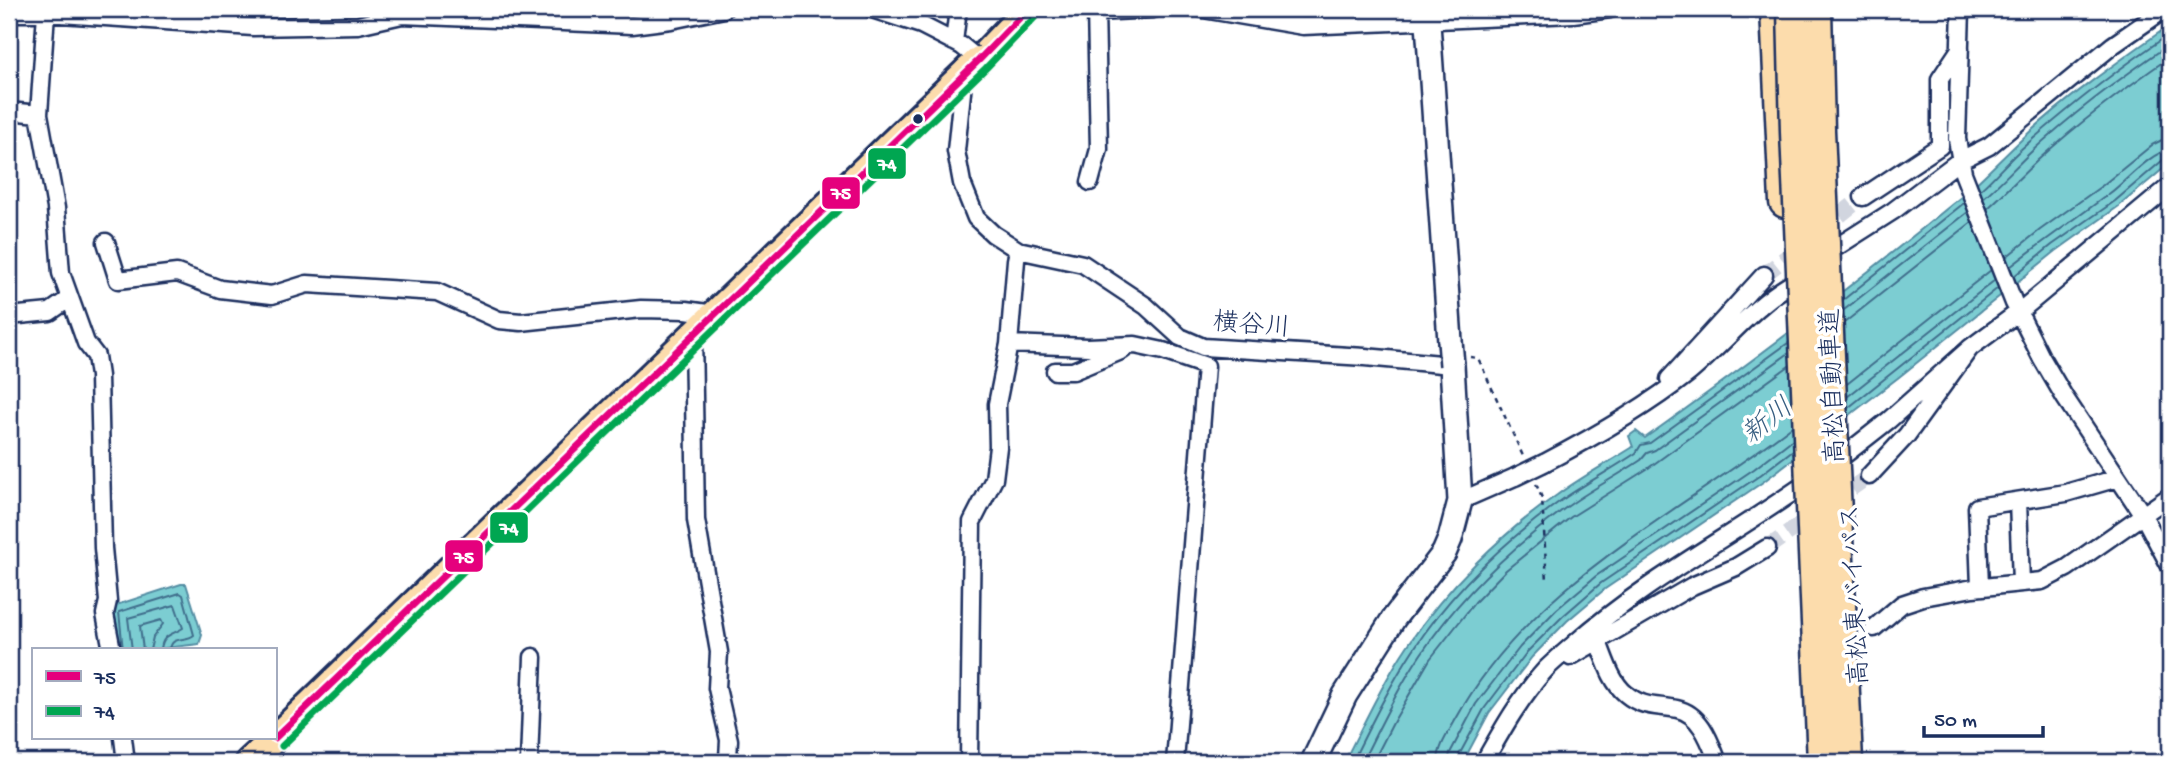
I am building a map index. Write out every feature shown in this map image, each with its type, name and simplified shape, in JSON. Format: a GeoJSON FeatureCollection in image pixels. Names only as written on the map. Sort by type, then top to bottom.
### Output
{"type":"FeatureCollection","features":[{"type":"Feature","properties":{"kind":"highway","name":"高松東バイパス"},"geometry":{"type":"LineString","coordinates":[[1776,9],[1781,285],[1798,477],[1810,762]]}},
{"type":"Feature","properties":{"kind":"highway","name":"高松自動車道"},"geometry":{"type":"LineString","coordinates":[[1793,9],[1823,762]]}},
{"type":"Feature","properties":{"kind":"highway","name":"高松自動車道"},"geometry":{"type":"LineString","coordinates":[[1816,9],[1847,762]]}},
{"type":"Feature","properties":{"kind":"highway","name":"高松東バイパス"},"geometry":{"type":"LineString","coordinates":[[1826,9],[1828,131],[1861,762]]}},
{"type":"Feature","properties":{"kind":"main road"},"geometry":{"type":"LineString","coordinates":[[276,737],[714,314],[965,58],[1028,9]]}},
{"type":"Feature","properties":{"kind":"main road"},"geometry":{"type":"LineString","coordinates":[[249,762],[273,740]]}},
{"type":"Feature","properties":{"kind":"street"},"geometry":{"type":"LineString","coordinates":[[17,12],[253,27],[358,24],[402,15],[632,25],[724,9]]}},
{"type":"Feature","properties":{"kind":"street"},"geometry":{"type":"LineString","coordinates":[[872,9],[921,25],[965,58]]}},
{"type":"Feature","properties":{"kind":"street"},"geometry":{"type":"LineString","coordinates":[[958,9],[965,58],[956,151],[962,183],[976,218],[993,234],[1018,250],[1083,264],[1146,306],[1180,337],[1203,347]]}},
{"type":"Feature","properties":{"kind":"street"},"geometry":{"type":"LineString","coordinates":[[1090,182],[1099,149],[1097,10],[1154,9]]}},
{"type":"Feature","properties":{"kind":"street"},"geometry":{"type":"LineString","coordinates":[[1203,9],[1303,26],[1427,14],[1573,15],[1610,9]]}},
{"type":"Feature","properties":{"kind":"street"},"geometry":{"type":"LineString","coordinates":[[1961,9],[1957,139],[1961,167],[2035,345],[2065,398],[2143,515],[2170,566]]}},
{"type":"Feature","properties":{"kind":"street"},"geometry":{"type":"LineString","coordinates":[[1836,257],[1893,211],[1989,146],[2113,44],[2165,9]]}},
{"type":"Feature","properties":{"kind":"street"},"geometry":{"type":"LineString","coordinates":[[47,13],[39,114],[56,208],[61,273],[86,343],[96,356],[99,376],[103,548],[108,601],[105,614],[112,648]]}},
{"type":"Feature","properties":{"kind":"street"},"geometry":{"type":"LineString","coordinates":[[1313,762],[1345,695],[1394,618],[1444,553],[1453,531],[1460,501],[1456,354],[1427,14]]}},
{"type":"Feature","properties":{"kind":"street"},"geometry":{"type":"LineString","coordinates":[[1863,197],[1940,146],[1940,79],[1960,48]]}},
{"type":"Feature","properties":{"kind":"street"},"geometry":{"type":"LineString","coordinates":[[9,111],[39,114]]}},
{"type":"Feature","properties":{"kind":"street"},"geometry":{"type":"LineString","coordinates":[[1484,762],[1506,723],[1546,669],[1592,628],[1651,584],[1749,523],[1798,477],[1889,420],[2017,307],[2162,199],[2170,186]]}},
{"type":"Feature","properties":{"kind":"street"},"geometry":{"type":"LineString","coordinates":[[106,242],[118,280],[177,273],[220,289],[272,295],[307,284],[437,292],[499,320],[521,322],[641,309],[714,314]]}},
{"type":"Feature","properties":{"kind":"street"},"geometry":{"type":"LineString","coordinates":[[977,762],[967,762],[972,522],[994,479],[998,447],[997,404],[1009,344],[1018,250]]}},
{"type":"Feature","properties":{"kind":"street"},"geometry":{"type":"LineString","coordinates":[[1460,501],[1544,463],[1649,401],[1690,372],[1781,285]]}},
{"type":"Feature","properties":{"kind":"street"},"geometry":{"type":"LineString","coordinates":[[1649,401],[1718,324],[1781,285]]}},
{"type":"Feature","properties":{"kind":"street"},"geometry":{"type":"LineString","coordinates":[[9,316],[50,312],[70,298]]}},
{"type":"Feature","properties":{"kind":"street"},"geometry":{"type":"LineString","coordinates":[[693,333],[696,520],[719,652],[717,688],[729,740],[726,762]]}},
{"type":"Feature","properties":{"kind":"street"},"geometry":{"type":"LineString","coordinates":[[1055,371],[1073,371],[1148,340],[1172,345],[1365,357],[1456,354]]}},
{"type":"Feature","properties":{"kind":"street"},"geometry":{"type":"LineString","coordinates":[[1009,344],[1088,347],[1135,345],[1163,351],[1206,366],[1175,762]]}},
{"type":"Feature","properties":{"kind":"street"},"geometry":{"type":"LineString","coordinates":[[1869,476],[1907,435],[1970,348]]}},
{"type":"Feature","properties":{"kind":"street"},"geometry":{"type":"LineString","coordinates":[[1980,587],[1977,508],[2066,494],[2118,478]]}},
{"type":"Feature","properties":{"kind":"street"},"geometry":{"type":"LineString","coordinates":[[1874,628],[1902,604],[1923,597],[1980,587],[2042,581],[2067,568],[2170,496]]}},
{"type":"Feature","properties":{"kind":"street"},"geometry":{"type":"LineString","coordinates":[[2018,501],[2021,583]]}},
{"type":"Feature","properties":{"kind":"street"},"geometry":{"type":"LineString","coordinates":[[1546,669],[1598,642],[1692,586],[1736,567],[1767,548]]}},
{"type":"Feature","properties":{"kind":"street"},"geometry":{"type":"LineString","coordinates":[[1598,642],[1611,674],[1624,693],[1644,705],[1680,709],[1697,720],[1708,737],[1718,762]]}},
{"type":"Feature","properties":{"kind":"street"},"geometry":{"type":"LineString","coordinates":[[529,762],[533,657]]}},
{"type":"Feature","properties":{"kind":"street"},"geometry":{"type":"LineString","coordinates":[[123,740],[126,762]]}},
{"type":"Feature","properties":{"kind":"path"},"geometry":{"type":"LineString","coordinates":[[1456,354],[1478,358],[1525,460]]}},
{"type":"Feature","properties":{"kind":"path"},"geometry":{"type":"LineString","coordinates":[[1536,485],[1542,498],[1547,581]]}},
{"type":"Feature","properties":{"kind":"water","name":"新川"},"geometry":{"type":"Polygon","coordinates":[[[2170,25],[2170,163],[2119,206],[2056,251],[1763,482],[1605,589],[1567,621],[1532,657],[1489,713],[1463,762],[1344,762],[1382,688],[1423,624],[1457,583],[1515,527],[1566,488],[1633,447],[1629,436],[1636,431],[1645,438],[1845,290],[1961,197],[2054,111],[2170,25]]]}},
{"type":"Feature","properties":{"kind":"water"},"geometry":{"type":"Polygon","coordinates":[[[186,584],[202,635],[199,644],[165,648],[117,648],[110,613],[113,606],[186,584]]]}},
{"type":"Feature","properties":{"kind":"tunnel"},"geometry":{"type":"LineString","coordinates":[[1821,230],[1863,197]]}},
{"type":"Feature","properties":{"kind":"tunnel"},"geometry":{"type":"LineString","coordinates":[[1764,275],[1803,244]]}},
{"type":"Feature","properties":{"kind":"tunnel"},"geometry":{"type":"LineString","coordinates":[[1832,502],[1869,476]]}},
{"type":"Feature","properties":{"kind":"tunnel"},"geometry":{"type":"LineString","coordinates":[[1767,548],[1814,515]]}},
{"type":"Feature","properties":{"kind":"transit line","name":"75"},"geometry":{"type":"LineString","coordinates":[[276,737],[979,60],[1028,9]]}},
{"type":"Feature","properties":{"kind":"transit line","name":"74"},"geometry":{"type":"LineString","coordinates":[[282,746],[986,68],[1036,16]]}}]}
